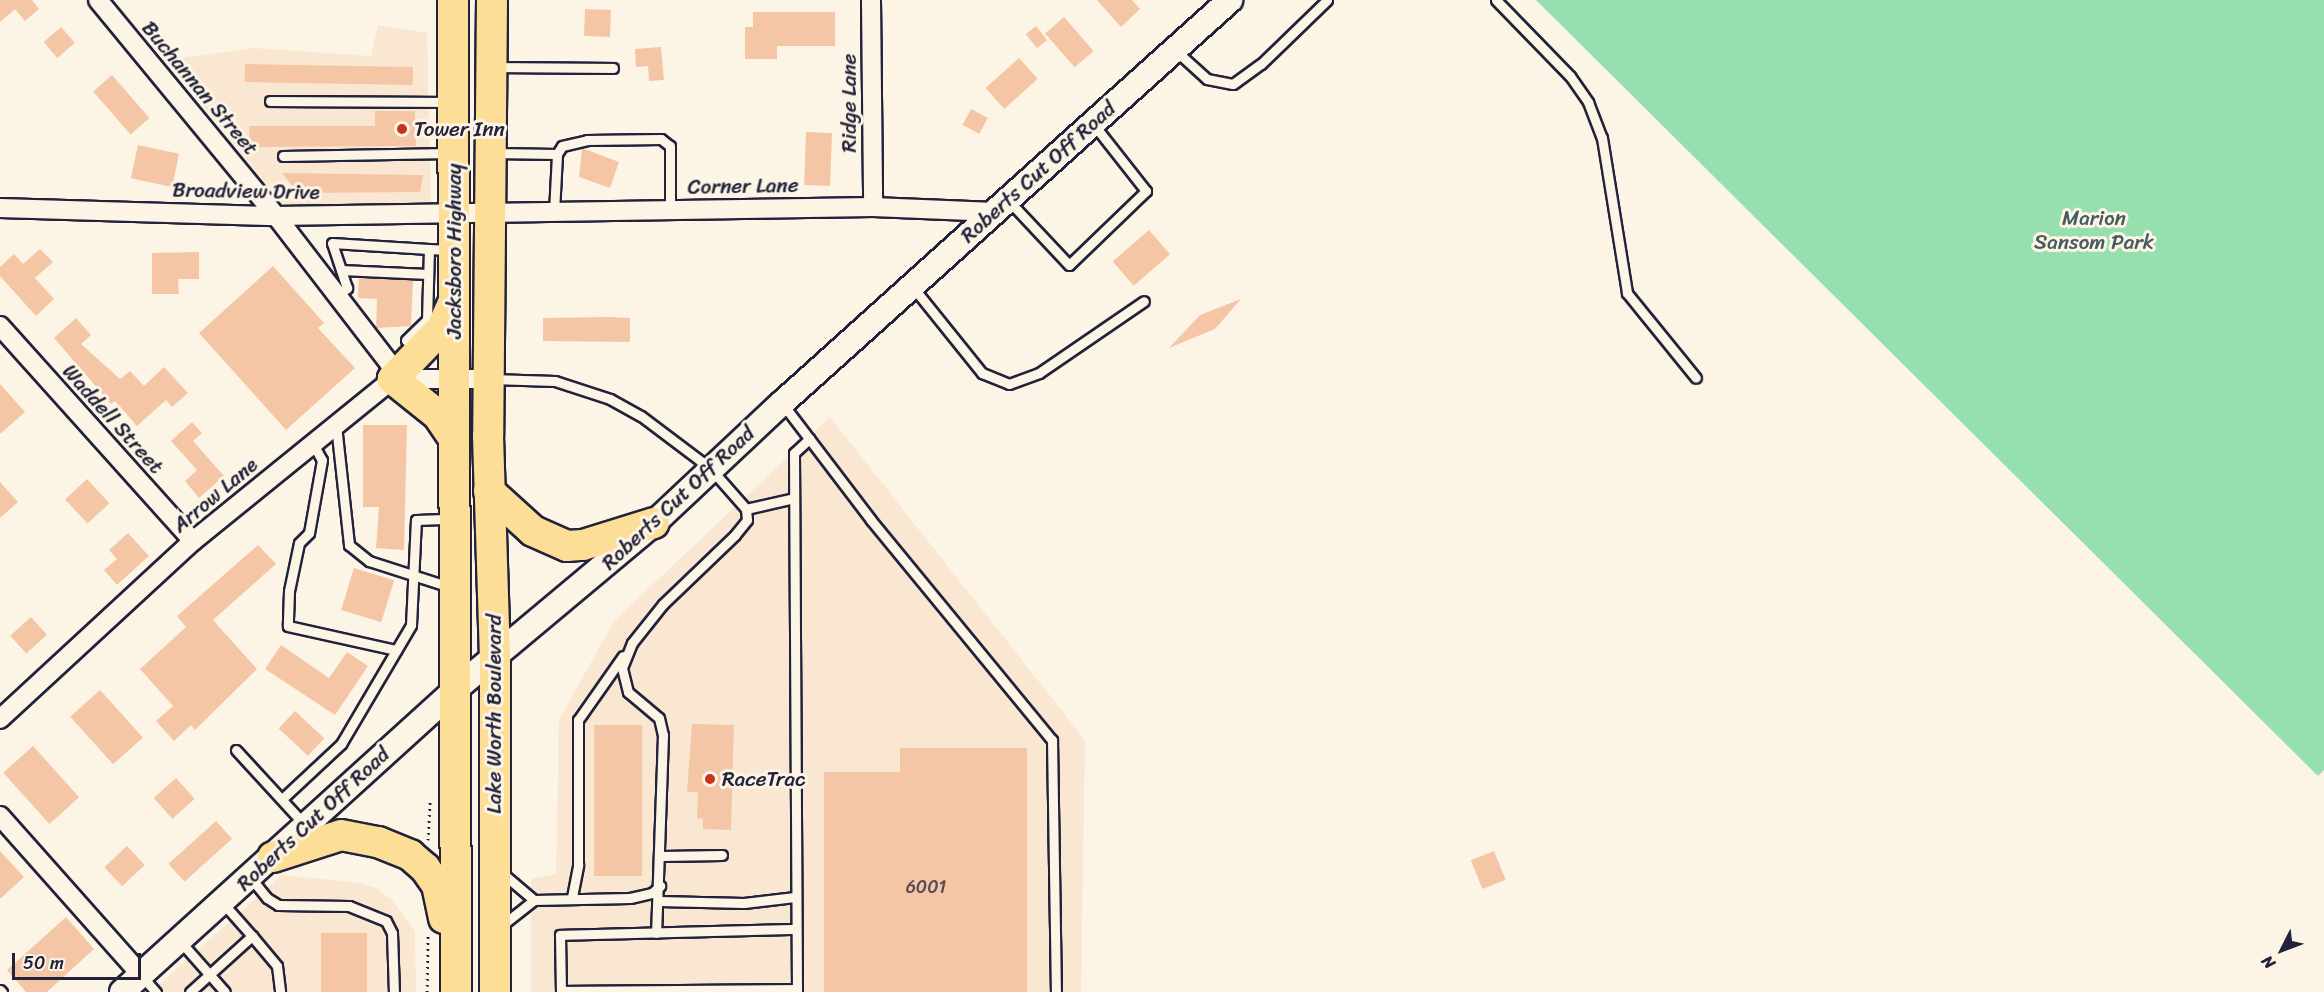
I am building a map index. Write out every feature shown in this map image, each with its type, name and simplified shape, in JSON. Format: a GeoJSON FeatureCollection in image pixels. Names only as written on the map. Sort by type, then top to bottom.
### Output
{"type":"FeatureCollection","features":[{"type":"Feature","properties":{"kind":"main road","name":"Jacksboro Highway"},"geometry":{"type":"LineString","coordinates":[[453,0],[454,213],[441,249],[454,300],[453,452]]}},
{"type":"Feature","properties":{"kind":"main road","name":"Jacksboro Highway"},"geometry":{"type":"LineString","coordinates":[[488,436],[492,0]]}},
{"type":"Feature","properties":{"kind":"main road"},"geometry":{"type":"LineString","coordinates":[[453,452],[438,415],[393,378],[442,328],[454,300]]}},
{"type":"Feature","properties":{"kind":"main road","name":"Lake Worth Boulevard"},"geometry":{"type":"LineString","coordinates":[[488,436],[495,659],[495,992]]}},
{"type":"Feature","properties":{"kind":"main road","name":"Lake Worth Boulevard"},"geometry":{"type":"LineString","coordinates":[[453,452],[457,688],[456,992]]}},
{"type":"Feature","properties":{"kind":"main road"},"geometry":{"type":"LineString","coordinates":[[489,491],[533,531],[567,546],[583,545],[654,523]]}},
{"type":"Feature","properties":{"kind":"main road"},"geometry":{"type":"LineString","coordinates":[[273,856],[341,835],[378,842],[410,855],[437,885],[444,904],[444,925],[455,943]]}},
{"type":"Feature","properties":{"kind":"street","name":"Buchannan Street"},"geometry":{"type":"LineString","coordinates":[[98,0],[276,216],[390,364],[393,378]]}},
{"type":"Feature","properties":{"kind":"street","name":"Ridge Lane"},"geometry":{"type":"LineString","coordinates":[[871,0],[873,207]]}},
{"type":"Feature","properties":{"kind":"street","name":"Roberts Cut Off Road"},"geometry":{"type":"LineString","coordinates":[[122,992],[148,983],[179,940],[305,825],[457,688],[495,659],[654,523],[710,468],[1002,206],[1173,48],[1230,0]]}},
{"type":"Feature","properties":{"kind":"street","name":"Corner Lane"},"geometry":{"type":"LineString","coordinates":[[491,213],[1002,206]]}},
{"type":"Feature","properties":{"kind":"street","name":"Broadview Drive"},"geometry":{"type":"LineString","coordinates":[[0,208],[276,216],[491,213]]}},
{"type":"Feature","properties":{"kind":"street","name":"Waddell Street"},"geometry":{"type":"LineString","coordinates":[[0,326],[193,541]]}},
{"type":"Feature","properties":{"kind":"street"},"geometry":{"type":"LineString","coordinates":[[393,378],[490,379]]}},
{"type":"Feature","properties":{"kind":"street","name":"Arrow Lane"},"geometry":{"type":"LineString","coordinates":[[0,719],[193,541],[393,378]]}},
{"type":"Feature","properties":{"kind":"street"},"geometry":{"type":"LineString","coordinates":[[0,816],[148,983]]}},
{"type":"Feature","properties":{"kind":"lane"},"geometry":{"type":"LineString","coordinates":[[1173,48],[1207,79],[1233,84],[1262,64],[1327,0]]}},
{"type":"Feature","properties":{"kind":"lane"},"geometry":{"type":"LineString","coordinates":[[1496,0],[1570,76],[1588,102],[1602,138],[1627,293],[1696,378]]}},
{"type":"Feature","properties":{"kind":"lane"},"geometry":{"type":"LineString","coordinates":[[491,67],[613,68]]}},
{"type":"Feature","properties":{"kind":"lane"},"geometry":{"type":"LineString","coordinates":[[270,101],[454,102]]}},
{"type":"Feature","properties":{"kind":"lane"},"geometry":{"type":"LineString","coordinates":[[1002,206],[1068,265],[1146,191],[1092,123]]}},
{"type":"Feature","properties":{"kind":"lane"},"geometry":{"type":"LineString","coordinates":[[554,212],[557,154],[567,143],[661,139],[670,146],[670,210]]}},
{"type":"Feature","properties":{"kind":"lane"},"geometry":{"type":"LineString","coordinates":[[283,156],[454,153]]}},
{"type":"Feature","properties":{"kind":"lane"},"geometry":{"type":"LineString","coordinates":[[491,153],[557,154]]}},
{"type":"Feature","properties":{"kind":"lane"},"geometry":{"type":"LineString","coordinates":[[336,296],[347,288],[332,243],[441,249],[428,274],[427,320],[406,340],[419,352]]}},
{"type":"Feature","properties":{"kind":"lane"},"geometry":{"type":"LineString","coordinates":[[311,263],[336,258]]}},
{"type":"Feature","properties":{"kind":"lane"},"geometry":{"type":"LineString","coordinates":[[341,270],[428,274]]}},
{"type":"Feature","properties":{"kind":"lane"},"geometry":{"type":"LineString","coordinates":[[912,286],[982,373],[1009,384],[1039,373],[1144,301]]}},
{"type":"Feature","properties":{"kind":"lane"},"geometry":{"type":"LineString","coordinates":[[490,379],[555,381],[610,399],[641,416],[710,468],[747,509],[747,520],[735,536],[663,604],[632,643],[578,720],[578,865],[572,897]]}},
{"type":"Feature","properties":{"kind":"lane"},"geometry":{"type":"LineString","coordinates":[[782,403],[1052,740],[1056,992]]}},
{"type":"Feature","properties":{"kind":"lane"},"geometry":{"type":"LineString","coordinates":[[336,425],[349,545],[369,561],[455,589]]}},
{"type":"Feature","properties":{"kind":"lane"},"geometry":{"type":"LineString","coordinates":[[796,930],[560,936],[561,991],[797,990],[794,453],[809,439]]}},
{"type":"Feature","properties":{"kind":"lane"},"geometry":{"type":"LineString","coordinates":[[313,444],[322,460],[309,533],[299,543],[289,591],[288,626],[396,650]]}},
{"type":"Feature","properties":{"kind":"lane"},"geometry":{"type":"LineString","coordinates":[[747,509],[794,498]]}},
{"type":"Feature","properties":{"kind":"lane"},"geometry":{"type":"LineString","coordinates":[[282,799],[341,744],[411,625],[416,520],[453,519]]}},
{"type":"Feature","properties":{"kind":"lane"},"geometry":{"type":"LineString","coordinates":[[632,643],[622,668],[628,692],[659,718],[663,735],[662,856],[656,933]]}},
{"type":"Feature","properties":{"kind":"lane"},"geometry":{"type":"LineString","coordinates":[[236,750],[305,825]]}},
{"type":"Feature","properties":{"kind":"lane"},"geometry":{"type":"LineString","coordinates":[[662,856],[722,855]]}},
{"type":"Feature","properties":{"kind":"lane"},"geometry":{"type":"LineString","coordinates":[[495,867],[534,900]]}},
{"type":"Feature","properties":{"kind":"lane"},"geometry":{"type":"LineString","coordinates":[[250,877],[267,898],[278,905],[349,906],[386,921],[392,933],[394,992]]}},
{"type":"Feature","properties":{"kind":"lane"},"geometry":{"type":"LineString","coordinates":[[494,932],[534,900],[572,897],[637,897],[660,886]]}},
{"type":"Feature","properties":{"kind":"lane"},"geometry":{"type":"LineString","coordinates":[[659,901],[744,903],[795,897]]}},
{"type":"Feature","properties":{"kind":"lane"},"geometry":{"type":"LineString","coordinates":[[222,902],[277,966],[279,992]]}},
{"type":"Feature","properties":{"kind":"lane"},"geometry":{"type":"LineString","coordinates":[[190,992],[252,936]]}},
{"type":"Feature","properties":{"kind":"lane"},"geometry":{"type":"LineString","coordinates":[[179,940],[225,992]]}},
{"type":"Feature","properties":{"kind":"path"},"geometry":{"type":"LineString","coordinates":[[426,845],[430,793]]}},
{"type":"Feature","properties":{"kind":"shaded area","name":"Tower Inn"},"geometry":{"type":"Polygon","coordinates":[[[378,25],[427,33],[431,204],[283,205],[165,60],[254,48],[371,56],[378,25]]]}},
{"type":"Feature","properties":{"kind":"shaded area"},"geometry":{"type":"Polygon","coordinates":[[[830,417],[1085,740],[1081,992],[531,992],[531,879],[556,874],[559,720],[614,621],[830,417]]]}},
{"type":"Feature","properties":{"kind":"shaded area"},"geometry":{"type":"Polygon","coordinates":[[[282,875],[359,883],[376,888],[392,900],[415,931],[416,992],[151,992],[282,875]]]}},
{"type":"Feature","properties":{"kind":"green space","name":"Marion Sansom Park"},"geometry":{"type":"Polygon","coordinates":[[[1536,0],[2324,0],[2324,770],[2318,776],[1536,0]]]}},
{"type":"Feature","properties":{"kind":"building"},"geometry":{"type":"Polygon","coordinates":[[[0,0],[32,0],[39,9],[25,21],[15,9],[0,22],[0,0]]]}},
{"type":"Feature","properties":{"kind":"building"},"geometry":{"type":"Polygon","coordinates":[[[1097,0],[1132,0],[1140,9],[1121,27],[1097,0]]]}},
{"type":"Feature","properties":{"kind":"building"},"geometry":{"type":"Polygon","coordinates":[[[585,9],[611,10],[610,37],[584,36],[585,9]]]}},
{"type":"Feature","properties":{"kind":"building"},"geometry":{"type":"Polygon","coordinates":[[[753,12],[835,12],[835,46],[777,46],[777,59],[745,59],[745,27],[753,27],[753,12]]]}},
{"type":"Feature","properties":{"kind":"building"},"geometry":{"type":"Polygon","coordinates":[[[1064,17],[1094,51],[1075,67],[1045,33],[1064,17]]]}},
{"type":"Feature","properties":{"kind":"building"},"geometry":{"type":"Polygon","coordinates":[[[1036,26],[1047,40],[1037,48],[1026,34],[1036,26]]]}},
{"type":"Feature","properties":{"kind":"building"},"geometry":{"type":"Polygon","coordinates":[[[61,27],[75,43],[57,58],[44,42],[61,27]]]}},
{"type":"Feature","properties":{"kind":"building"},"geometry":{"type":"Polygon","coordinates":[[[661,47],[664,80],[649,81],[648,66],[636,67],[635,49],[661,47]]]}},
{"type":"Feature","properties":{"kind":"building"},"geometry":{"type":"Polygon","coordinates":[[[1019,58],[1038,79],[1004,109],[986,88],[1019,58]]]}},
{"type":"Feature","properties":{"kind":"building"},"geometry":{"type":"Polygon","coordinates":[[[245,64],[413,67],[413,85],[245,82],[245,64]]]}},
{"type":"Feature","properties":{"kind":"building"},"geometry":{"type":"Polygon","coordinates":[[[112,75],[149,118],[131,134],[93,91],[112,75]]]}},
{"type":"Feature","properties":{"kind":"building"},"geometry":{"type":"Polygon","coordinates":[[[971,109],[988,118],[979,134],[963,125],[971,109]]]}},
{"type":"Feature","properties":{"kind":"building"},"geometry":{"type":"Polygon","coordinates":[[[375,111],[415,111],[416,146],[250,147],[249,126],[375,126],[375,111]]]}},
{"type":"Feature","properties":{"kind":"building"},"geometry":{"type":"Polygon","coordinates":[[[806,132],[832,133],[830,186],[804,185],[806,132]]]}},
{"type":"Feature","properties":{"kind":"building"},"geometry":{"type":"Polygon","coordinates":[[[138,145],[179,154],[172,187],[131,178],[138,145]]]}},
{"type":"Feature","properties":{"kind":"building"},"geometry":{"type":"Polygon","coordinates":[[[582,148],[619,162],[610,188],[579,177],[582,148]]]}},
{"type":"Feature","properties":{"kind":"building"},"geometry":{"type":"Polygon","coordinates":[[[282,173],[423,175],[420,192],[298,193],[282,173]]]}},
{"type":"Feature","properties":{"kind":"building"},"geometry":{"type":"Polygon","coordinates":[[[1149,230],[1170,254],[1134,286],[1113,261],[1149,230]]]}},
{"type":"Feature","properties":{"kind":"building"},"geometry":{"type":"Polygon","coordinates":[[[40,249],[53,262],[35,278],[54,299],[36,316],[0,276],[0,267],[14,254],[23,264],[40,249]]]}},
{"type":"Feature","properties":{"kind":"building"},"geometry":{"type":"Polygon","coordinates":[[[199,252],[199,279],[178,279],[179,294],[152,294],[152,253],[199,252]]]}},
{"type":"Feature","properties":{"kind":"building"},"geometry":{"type":"Polygon","coordinates":[[[273,266],[324,323],[318,328],[355,368],[286,430],[199,333],[273,266]]]}},
{"type":"Feature","properties":{"kind":"building"},"geometry":{"type":"Polygon","coordinates":[[[359,278],[413,280],[411,326],[376,328],[377,299],[358,298],[359,278]]]}},
{"type":"Feature","properties":{"kind":"building"},"geometry":{"type":"Polygon","coordinates":[[[1241,299],[1215,329],[1169,348],[1200,315],[1241,299]]]}},
{"type":"Feature","properties":{"kind":"building"},"geometry":{"type":"Polygon","coordinates":[[[76,318],[91,335],[81,344],[120,379],[130,371],[144,386],[164,367],[188,393],[172,407],[166,400],[137,426],[115,401],[111,404],[54,338],[76,318]]]}},
{"type":"Feature","properties":{"kind":"building"},"geometry":{"type":"Polygon","coordinates":[[[543,318],[630,318],[630,342],[543,341],[543,318]]]}},
{"type":"Feature","properties":{"kind":"building"},"geometry":{"type":"Polygon","coordinates":[[[0,384],[25,412],[0,434],[0,384]]]}},
{"type":"Feature","properties":{"kind":"building"},"geometry":{"type":"Polygon","coordinates":[[[192,422],[202,433],[193,441],[224,476],[199,498],[185,481],[197,470],[171,441],[192,422]]]}},
{"type":"Feature","properties":{"kind":"building"},"geometry":{"type":"Polygon","coordinates":[[[363,425],[407,425],[404,550],[376,548],[379,507],[363,507],[363,425]]]}},
{"type":"Feature","properties":{"kind":"building"},"geometry":{"type":"Polygon","coordinates":[[[87,479],[110,503],[88,524],[65,499],[87,479]]]}},
{"type":"Feature","properties":{"kind":"building"},"geometry":{"type":"Polygon","coordinates":[[[0,482],[18,502],[0,518],[0,482]]]}},
{"type":"Feature","properties":{"kind":"building"},"geometry":{"type":"Polygon","coordinates":[[[128,533],[149,556],[117,585],[104,570],[117,559],[109,550],[128,533]]]}},
{"type":"Feature","properties":{"kind":"building"},"geometry":{"type":"Polygon","coordinates":[[[258,545],[276,564],[213,620],[257,669],[195,730],[191,725],[174,741],[156,721],[173,706],[140,669],[186,627],[177,616],[258,545]]]}},
{"type":"Feature","properties":{"kind":"building"},"geometry":{"type":"Polygon","coordinates":[[[354,568],[394,580],[381,622],[341,610],[354,568]]]}},
{"type":"Feature","properties":{"kind":"building"},"geometry":{"type":"Polygon","coordinates":[[[31,617],[47,635],[26,654],[10,636],[31,617]]]}},
{"type":"Feature","properties":{"kind":"building"},"geometry":{"type":"Polygon","coordinates":[[[281,645],[329,678],[347,652],[368,666],[335,715],[265,669],[281,645]]]}},
{"type":"Feature","properties":{"kind":"building"},"geometry":{"type":"Polygon","coordinates":[[[100,690],[143,738],[113,764],[70,717],[100,690]]]}},
{"type":"Feature","properties":{"kind":"building"},"geometry":{"type":"Polygon","coordinates":[[[295,711],[324,738],[308,756],[279,729],[295,711]]]}},
{"type":"Feature","properties":{"kind":"building","name":"RaceTrac"},"geometry":{"type":"Polygon","coordinates":[[[692,724],[734,725],[731,830],[703,829],[703,819],[697,818],[698,792],[687,792],[692,724]]]}},
{"type":"Feature","properties":{"kind":"building"},"geometry":{"type":"Polygon","coordinates":[[[594,725],[642,725],[642,876],[594,876],[594,725]]]}},
{"type":"Feature","properties":{"kind":"building"},"geometry":{"type":"Polygon","coordinates":[[[33,746],[79,797],[49,824],[3,773],[33,746]]]}},
{"type":"Feature","properties":{"kind":"building"},"geometry":{"type":"Polygon","coordinates":[[[900,748],[1027,748],[1027,992],[824,992],[824,772],[900,772],[900,748]]]}},
{"type":"Feature","properties":{"kind":"building"},"geometry":{"type":"Polygon","coordinates":[[[176,778],[195,799],[172,819],[154,798],[176,778]]]}},
{"type":"Feature","properties":{"kind":"building"},"geometry":{"type":"Polygon","coordinates":[[[216,821],[232,839],[184,882],[168,864],[216,821]]]}},
{"type":"Feature","properties":{"kind":"building"},"geometry":{"type":"Polygon","coordinates":[[[127,846],[145,865],[122,886],[104,867],[127,846]]]}},
{"type":"Feature","properties":{"kind":"building"},"geometry":{"type":"Polygon","coordinates":[[[0,851],[24,877],[0,899],[0,851]]]}},
{"type":"Feature","properties":{"kind":"building"},"geometry":{"type":"Polygon","coordinates":[[[1494,851],[1506,880],[1482,889],[1471,860],[1494,851]]]}},
{"type":"Feature","properties":{"kind":"building"},"geometry":{"type":"Polygon","coordinates":[[[66,917],[94,949],[47,992],[26,992],[7,970],[66,917]]]}},
{"type":"Feature","properties":{"kind":"building"},"geometry":{"type":"Polygon","coordinates":[[[321,933],[367,933],[367,992],[321,992],[321,933]]]}},
{"type":"Feature","properties":{"kind":"place","name":"Tower Inn"},"geometry":{"type":"Point","coordinates":[402,129]}},
{"type":"Feature","properties":{"kind":"place","name":"RaceTrac"},"geometry":{"type":"Point","coordinates":[710,779]}}]}
